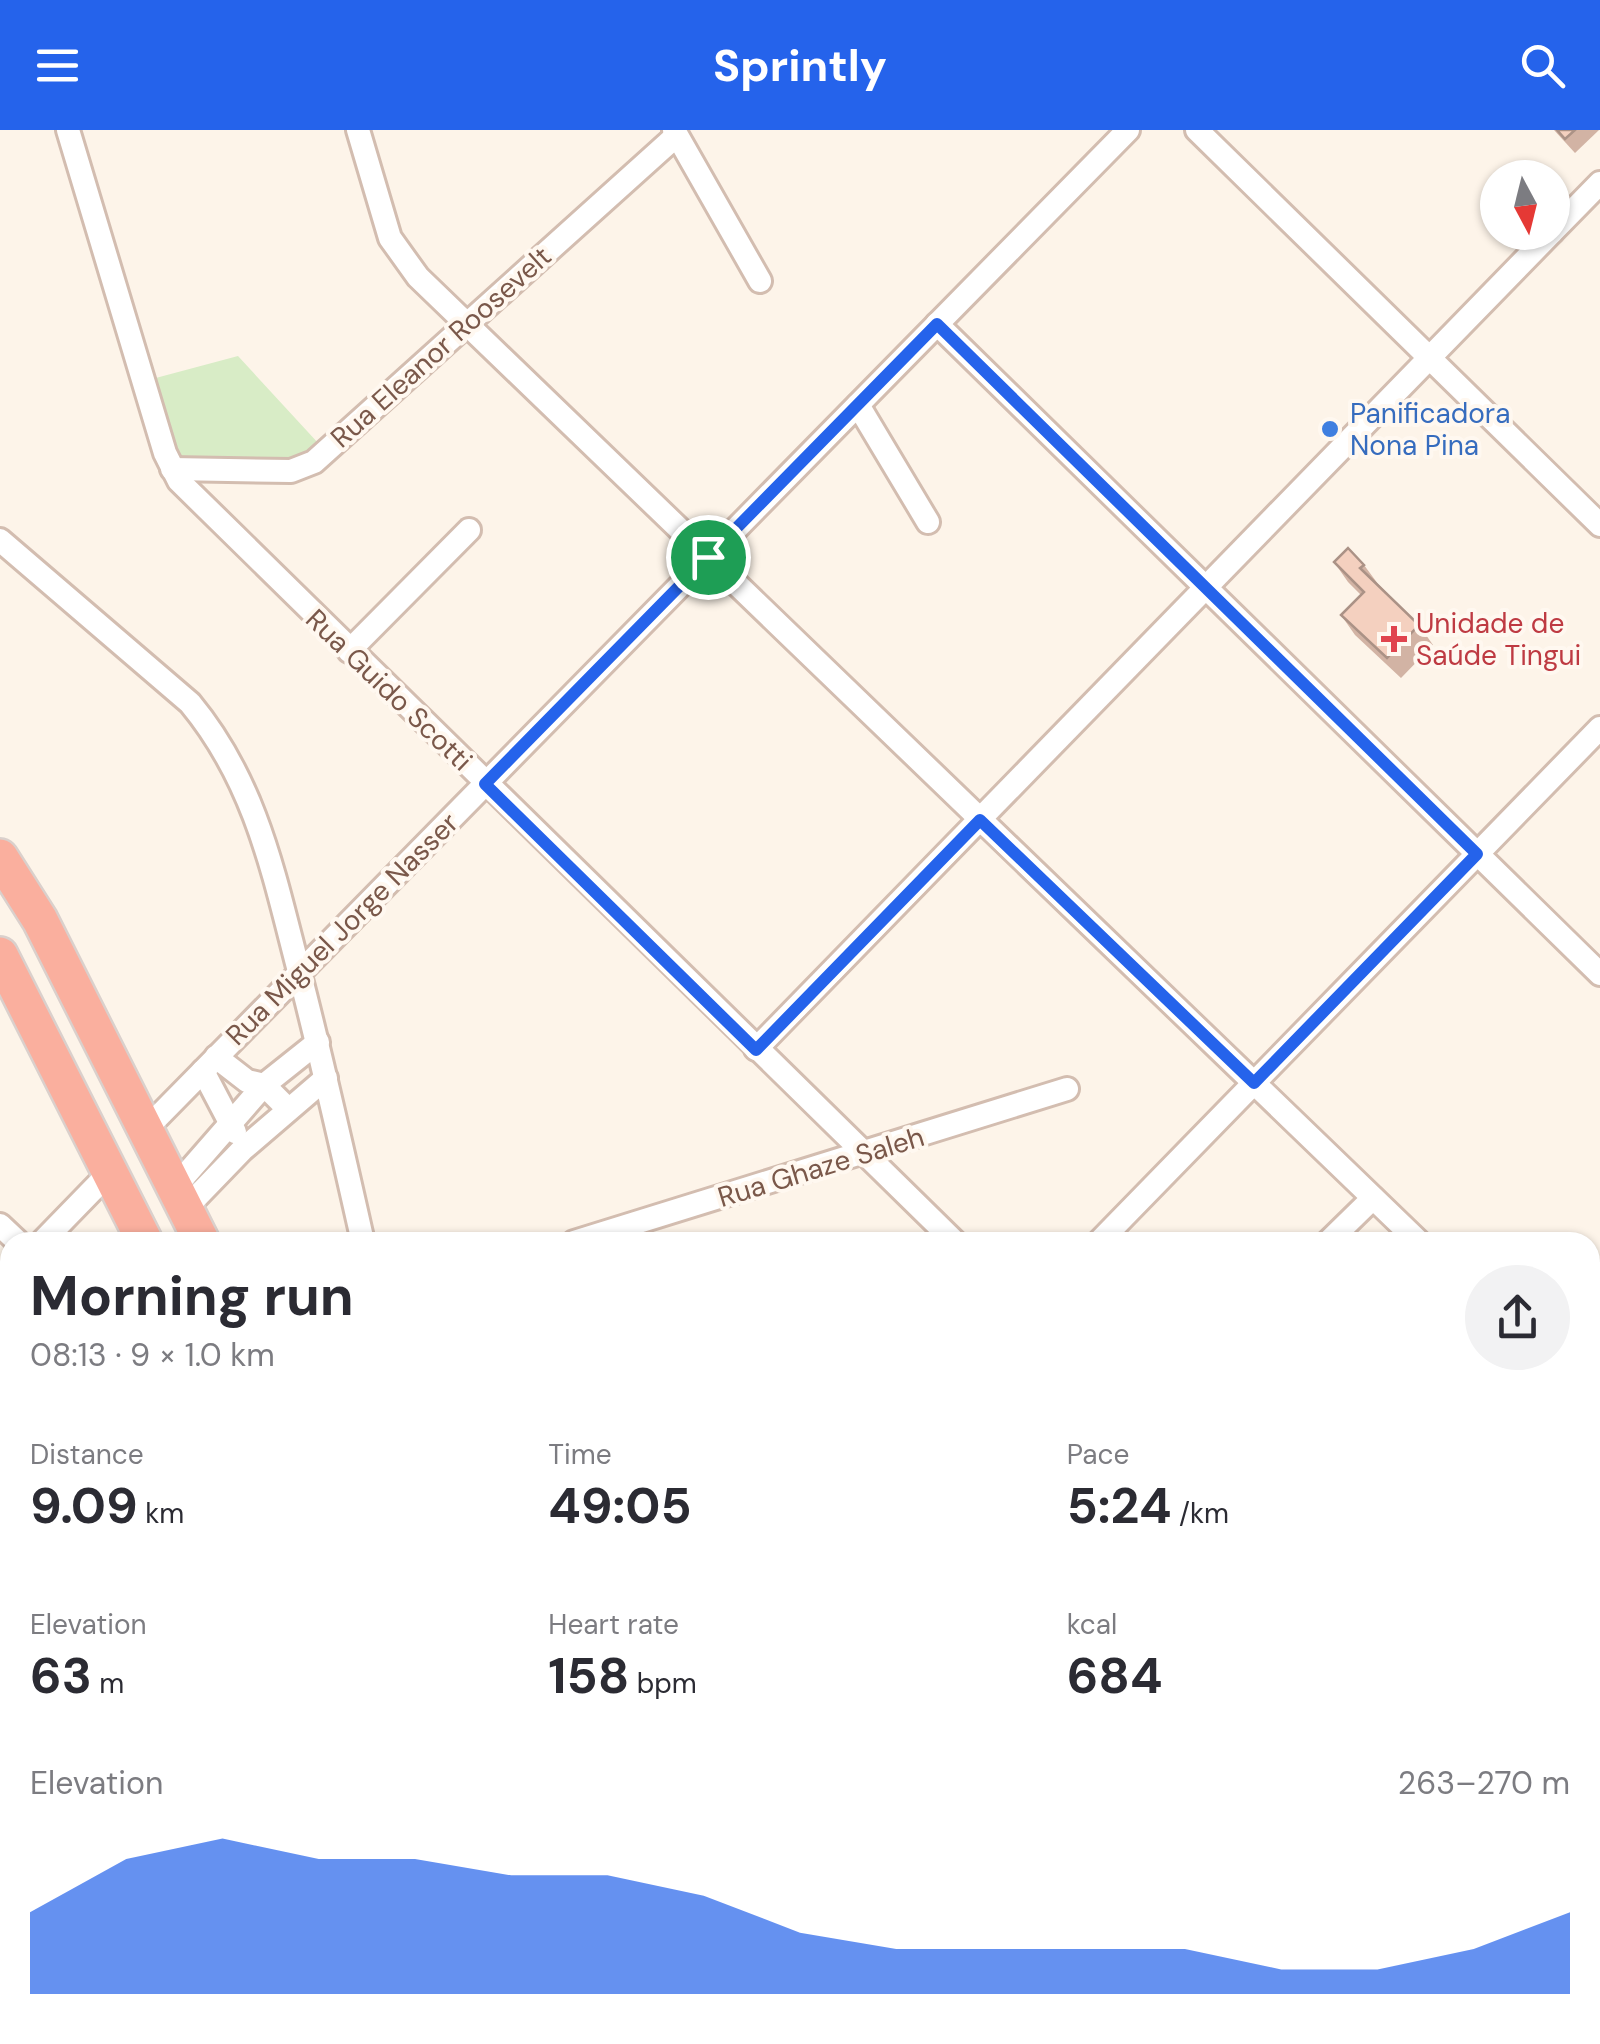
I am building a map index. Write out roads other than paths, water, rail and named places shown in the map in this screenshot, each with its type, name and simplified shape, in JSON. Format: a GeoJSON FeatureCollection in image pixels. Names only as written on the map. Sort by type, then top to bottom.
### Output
{"type":"FeatureCollection","features":[{"type":"Feature","properties":{"kind":"highway"},"geometry":{"type":"LineString","coordinates":[[0,857],[40,920],[197,1232]]}},
{"type":"Feature","properties":{"kind":"highway"},"geometry":{"type":"LineString","coordinates":[[0,954],[42,1031],[139,1232]]}},
{"type":"Feature","properties":{"kind":"highway"},"geometry":{"type":"LineString","coordinates":[[42,1031],[56,1024],[93,1023]]}},
{"type":"Feature","properties":{"kind":"highway"},"geometry":{"type":"LineString","coordinates":[[116,1183],[146,1129]]}},
{"type":"Feature","properties":{"kind":"street","name":"Rua Guido Scotti"},"geometry":{"type":"LineString","coordinates":[[68,130],[172,469],[195,500],[945,1232]]}},
{"type":"Feature","properties":{"kind":"street"},"geometry":{"type":"LineString","coordinates":[[358,130],[396,250],[467,325],[1409,1232]]}},
{"type":"Feature","properties":{"kind":"street","name":"Rua Miguel Jorge Nasser"},"geometry":{"type":"LineString","coordinates":[[146,1129],[1128,130]]}},
{"type":"Feature","properties":{"kind":"street"},"geometry":{"type":"LineString","coordinates":[[1196,130],[1600,524]]}},
{"type":"Feature","properties":{"kind":"street","name":"Rua Eleanor Roosevelt"},"geometry":{"type":"LineString","coordinates":[[172,469],[302,469],[467,325],[675,133]]}},
{"type":"Feature","properties":{"kind":"street"},"geometry":{"type":"LineString","coordinates":[[675,133],[760,281]]}},
{"type":"Feature","properties":{"kind":"street"},"geometry":{"type":"LineString","coordinates":[[1570,214],[1600,183]]}},
{"type":"Feature","properties":{"kind":"street"},"geometry":{"type":"LineString","coordinates":[[756,1050],[1535,250]]}},
{"type":"Feature","properties":{"kind":"street"},"geometry":{"type":"LineString","coordinates":[[937,324],[1600,974]]}},
{"type":"Feature","properties":{"kind":"street"},"geometry":{"type":"LineString","coordinates":[[858,404],[928,522]]}},
{"type":"Feature","properties":{"kind":"street"},"geometry":{"type":"LineString","coordinates":[[349,650],[469,530]]}},
{"type":"Feature","properties":{"kind":"street"},"geometry":{"type":"LineString","coordinates":[[0,540],[162,676],[211,729],[260,823],[318,1042],[361,1232]]}},
{"type":"Feature","properties":{"kind":"street"},"geometry":{"type":"LineString","coordinates":[[1109,1232],[1600,728]]}},
{"type":"Feature","properties":{"kind":"street"},"geometry":{"type":"LineString","coordinates":[[180,1198],[231,1121],[264,1085],[318,1042]]}},
{"type":"Feature","properties":{"kind":"street"},"geometry":{"type":"LineString","coordinates":[[210,1064],[264,1085],[288,1109]]}},
{"type":"Feature","properties":{"kind":"street"},"geometry":{"type":"LineString","coordinates":[[210,1064],[242,1150]]}},
{"type":"Feature","properties":{"kind":"street"},"geometry":{"type":"LineString","coordinates":[[180,1198],[326,1078]]}},
{"type":"Feature","properties":{"kind":"street","name":"Rua Ghaze Saleh"},"geometry":{"type":"LineString","coordinates":[[607,1232],[1067,1089]]}},
{"type":"Feature","properties":{"kind":"street"},"geometry":{"type":"LineString","coordinates":[[55,1232],[116,1183]]}},
{"type":"Feature","properties":{"kind":"street"},"geometry":{"type":"LineString","coordinates":[[1338,1232],[1373,1198]]}},
{"type":"Feature","properties":{"kind":"place","name":"Panificadora Nona Pina"},"geometry":{"type":"Point","coordinates":[1330,429]}},
{"type":"Feature","properties":{"kind":"place","name":"Unidade de Saúde Tingui"},"geometry":{"type":"Point","coordinates":[1394,639]}}]}
